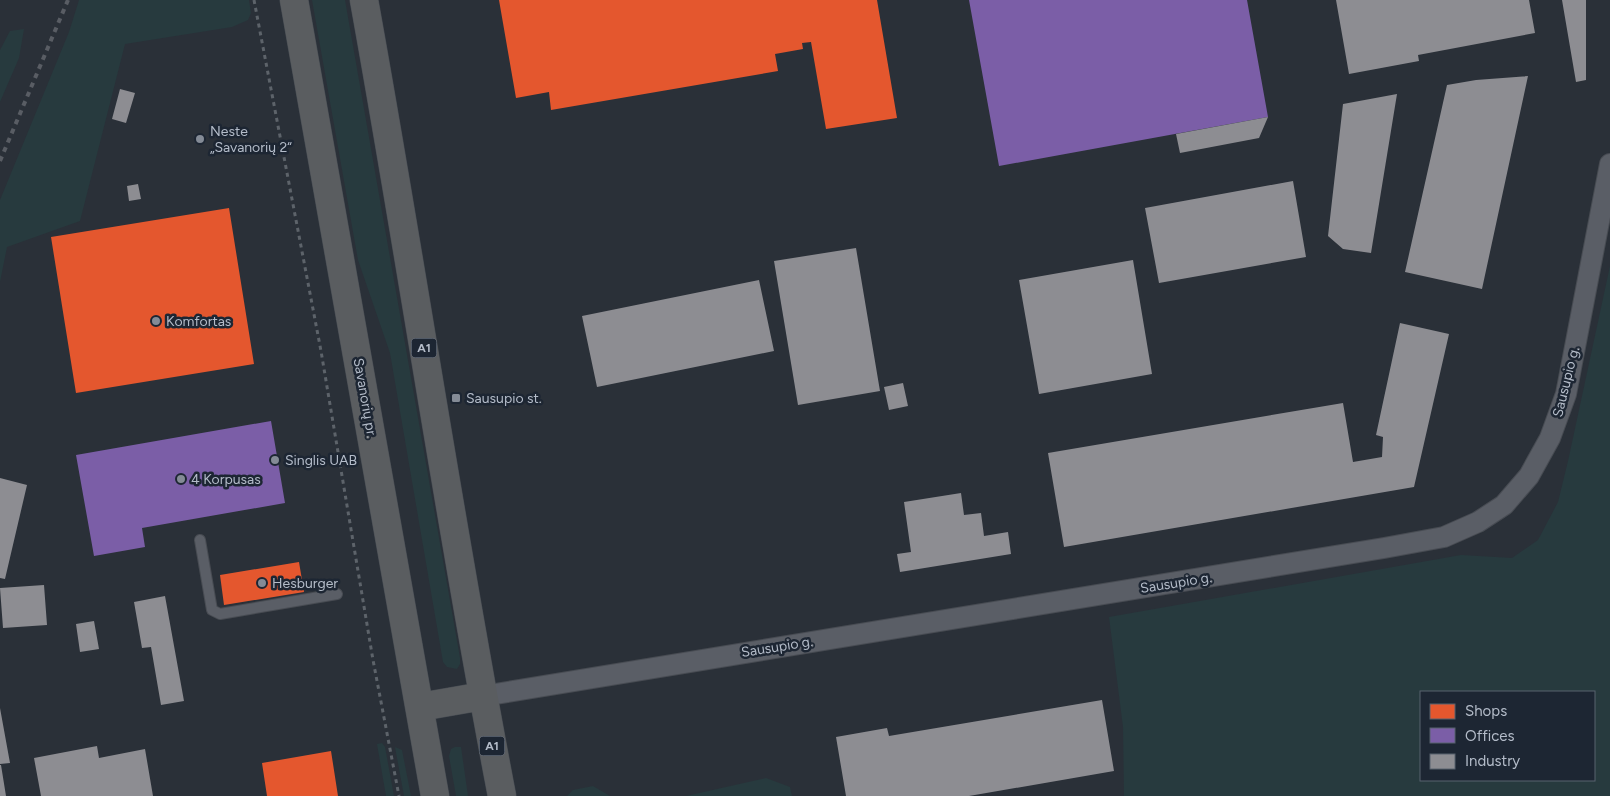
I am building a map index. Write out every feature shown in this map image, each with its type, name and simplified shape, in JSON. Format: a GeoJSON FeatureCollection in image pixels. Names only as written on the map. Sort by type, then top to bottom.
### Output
{"type":"FeatureCollection","features":[{"type":"Feature","properties":{"kind":"highway","name":"Savanorių pr."},"geometry":{"type":"LineString","coordinates":[[294,0],[436,796]]}},
{"type":"Feature","properties":{"kind":"highway","name":"A1"},"geometry":{"type":"LineString","coordinates":[[364,0],[483,696],[502,796]]}},
{"type":"Feature","properties":{"kind":"highway"},"geometry":{"type":"LineString","coordinates":[[420,707],[483,696]]}},
{"type":"Feature","properties":{"kind":"street","name":"Sausupio g."},"geometry":{"type":"LineString","coordinates":[[483,696],[1384,548],[1444,537],[1478,522],[1504,505],[1528,476],[1550,438],[1566,394],[1610,164]]}},
{"type":"Feature","properties":{"kind":"lane"},"geometry":{"type":"LineString","coordinates":[[200,540],[212,610],[220,614],[337,594]]}},
{"type":"Feature","properties":{"kind":"path"},"geometry":{"type":"LineString","coordinates":[[254,0],[320,351],[398,796]]}},
{"type":"Feature","properties":{"kind":"green space"},"geometry":{"type":"Polygon","coordinates":[[[79,0],[249,0],[251,13],[248,20],[232,27],[125,44],[80,221],[7,247],[0,282],[0,200],[69,32],[79,0]]]}},
{"type":"Feature","properties":{"kind":"green space"},"geometry":{"type":"Polygon","coordinates":[[[312,0],[345,0],[460,658],[460,664],[457,669],[447,667],[443,662],[390,353],[358,260],[312,0]]]}},
{"type":"Feature","properties":{"kind":"green space"},"geometry":{"type":"Polygon","coordinates":[[[24,29],[19,58],[0,102],[0,50],[10,31],[24,29]]]}},
{"type":"Feature","properties":{"kind":"green space"},"geometry":{"type":"Polygon","coordinates":[[[1610,266],[1610,796],[1124,796],[1123,727],[1109,617],[1461,555],[1512,558],[1538,540],[1558,502],[1610,266]]]}},
{"type":"Feature","properties":{"kind":"green space"},"geometry":{"type":"Polygon","coordinates":[[[382,743],[385,747],[394,796],[386,796],[377,744],[382,743]]]}},
{"type":"Feature","properties":{"kind":"green space"},"geometry":{"type":"Polygon","coordinates":[[[395,747],[402,750],[411,796],[404,796],[395,747]]]}},
{"type":"Feature","properties":{"kind":"green space"},"geometry":{"type":"Polygon","coordinates":[[[461,747],[468,796],[456,796],[449,756],[451,749],[461,747]]]}},
{"type":"Feature","properties":{"kind":"green space"},"geometry":{"type":"Polygon","coordinates":[[[766,778],[790,787],[792,796],[686,796],[766,778]]]}},
{"type":"Feature","properties":{"kind":"green space"},"geometry":{"type":"Polygon","coordinates":[[[593,786],[610,796],[567,796],[573,790],[593,786]]]}},
{"type":"Feature","properties":{"kind":"building: Shops"},"geometry":{"type":"Polygon","coordinates":[[[499,0],[877,0],[897,118],[826,129],[811,42],[802,43],[803,49],[775,54],[778,71],[551,110],[549,92],[516,98],[499,0]]]}},
{"type":"Feature","properties":{"kind":"building: Shops","name":"Komfortas"},"geometry":{"type":"Polygon","coordinates":[[[229,208],[254,364],[76,393],[51,237],[229,208]]]}},
{"type":"Feature","properties":{"kind":"building: Shops","name":"Hesburger"},"geometry":{"type":"Polygon","coordinates":[[[299,562],[304,592],[224,605],[220,575],[299,562]]]}},
{"type":"Feature","properties":{"kind":"building: Shops"},"geometry":{"type":"Polygon","coordinates":[[[331,751],[338,796],[267,796],[262,763],[331,751]]]}},
{"type":"Feature","properties":{"kind":"building: Offices"},"geometry":{"type":"Polygon","coordinates":[[[969,0],[1247,0],[1268,117],[999,166],[969,0]]]}},
{"type":"Feature","properties":{"kind":"building: Offices","name":"4 Korpusas"},"geometry":{"type":"Polygon","coordinates":[[[271,421],[285,503],[142,528],[145,547],[94,556],[76,455],[271,421]]]}},
{"type":"Feature","properties":{"kind":"building: Industry"},"geometry":{"type":"Polygon","coordinates":[[[1336,0],[1529,0],[1535,33],[1418,55],[1419,61],[1349,74],[1336,0]]]}},
{"type":"Feature","properties":{"kind":"building: Industry"},"geometry":{"type":"Polygon","coordinates":[[[1562,0],[1586,0],[1586,80],[1576,82],[1562,0]]]}},
{"type":"Feature","properties":{"kind":"building: Industry"},"geometry":{"type":"Polygon","coordinates":[[[1528,76],[1482,289],[1405,272],[1447,85],[1476,80],[1528,76]]]}},
{"type":"Feature","properties":{"kind":"building: Industry"},"geometry":{"type":"Polygon","coordinates":[[[120,89],[135,93],[126,123],[112,119],[120,89]]]}},
{"type":"Feature","properties":{"kind":"building: Industry"},"geometry":{"type":"Polygon","coordinates":[[[1397,94],[1371,253],[1343,249],[1328,236],[1343,104],[1397,94]]]}},
{"type":"Feature","properties":{"kind":"building: Industry"},"geometry":{"type":"Polygon","coordinates":[[[1268,117],[1259,138],[1180,153],[1176,134],[1268,117]]]}},
{"type":"Feature","properties":{"kind":"building: Industry"},"geometry":{"type":"Polygon","coordinates":[[[1293,181],[1306,257],[1159,283],[1145,208],[1293,181]]]}},
{"type":"Feature","properties":{"kind":"building: Industry"},"geometry":{"type":"Polygon","coordinates":[[[138,184],[141,199],[129,201],[127,186],[138,184]]]}},
{"type":"Feature","properties":{"kind":"building: Industry"},"geometry":{"type":"Polygon","coordinates":[[[856,248],[880,391],[798,405],[774,261],[856,248]]]}},
{"type":"Feature","properties":{"kind":"building: Industry"},"geometry":{"type":"Polygon","coordinates":[[[1133,260],[1152,374],[1039,394],[1019,280],[1133,260]]]}},
{"type":"Feature","properties":{"kind":"building: Industry"},"geometry":{"type":"Polygon","coordinates":[[[759,280],[774,351],[597,387],[582,316],[759,280]]]}},
{"type":"Feature","properties":{"kind":"building: Industry"},"geometry":{"type":"Polygon","coordinates":[[[1400,323],[1449,334],[1414,487],[1064,547],[1048,453],[1343,403],[1353,462],[1382,457],[1383,437],[1376,435],[1400,323]]]}},
{"type":"Feature","properties":{"kind":"building: Industry"},"geometry":{"type":"Polygon","coordinates":[[[903,383],[908,406],[889,410],[884,387],[903,383]]]}},
{"type":"Feature","properties":{"kind":"building: Industry"},"geometry":{"type":"Polygon","coordinates":[[[0,478],[27,485],[5,579],[0,578],[0,478]]]}},
{"type":"Feature","properties":{"kind":"building: Industry"},"geometry":{"type":"Polygon","coordinates":[[[961,493],[964,515],[981,513],[984,536],[1008,532],[1011,554],[900,572],[897,554],[911,552],[904,502],[961,493]]]}},
{"type":"Feature","properties":{"kind":"building: Industry"},"geometry":{"type":"Polygon","coordinates":[[[44,585],[47,625],[3,628],[0,588],[44,585]]]}},
{"type":"Feature","properties":{"kind":"building: Industry"},"geometry":{"type":"Polygon","coordinates":[[[165,596],[184,701],[161,705],[151,647],[142,648],[134,602],[165,596]]]}},
{"type":"Feature","properties":{"kind":"building: Industry"},"geometry":{"type":"Polygon","coordinates":[[[94,621],[99,649],[80,652],[76,624],[94,621]]]}},
{"type":"Feature","properties":{"kind":"building: Industry"},"geometry":{"type":"Polygon","coordinates":[[[1102,700],[1114,771],[969,796],[846,796],[836,737],[887,728],[889,736],[1102,700]]]}},
{"type":"Feature","properties":{"kind":"building: Industry"},"geometry":{"type":"Polygon","coordinates":[[[0,708],[10,763],[0,764],[0,708]]]}},
{"type":"Feature","properties":{"kind":"building: Industry"},"geometry":{"type":"Polygon","coordinates":[[[97,746],[99,758],[145,749],[153,796],[41,796],[34,758],[97,746]]]}},
{"type":"Feature","properties":{"kind":"building: Industry"},"geometry":{"type":"Polygon","coordinates":[[[1,765],[6,796],[0,796],[1,765]]]}},
{"type":"Feature","properties":{"kind":"railway"},"geometry":{"type":"LineString","coordinates":[[0,161],[68,0]]}},
{"type":"Feature","properties":{"kind":"place","name":"Neste „Savanorių 2“"},"geometry":{"type":"Point","coordinates":[200,139]}},
{"type":"Feature","properties":{"kind":"place","name":"Komfortas"},"geometry":{"type":"Point","coordinates":[156,321]}},
{"type":"Feature","properties":{"kind":"place","name":"Sausupio st."},"geometry":{"type":"Point","coordinates":[456,398]}},
{"type":"Feature","properties":{"kind":"place","name":"Singlis UAB"},"geometry":{"type":"Point","coordinates":[275,460]}},
{"type":"Feature","properties":{"kind":"place","name":"4 Korpusas"},"geometry":{"type":"Point","coordinates":[181,479]}},
{"type":"Feature","properties":{"kind":"place","name":"Hesburger"},"geometry":{"type":"Point","coordinates":[262,583]}}]}
